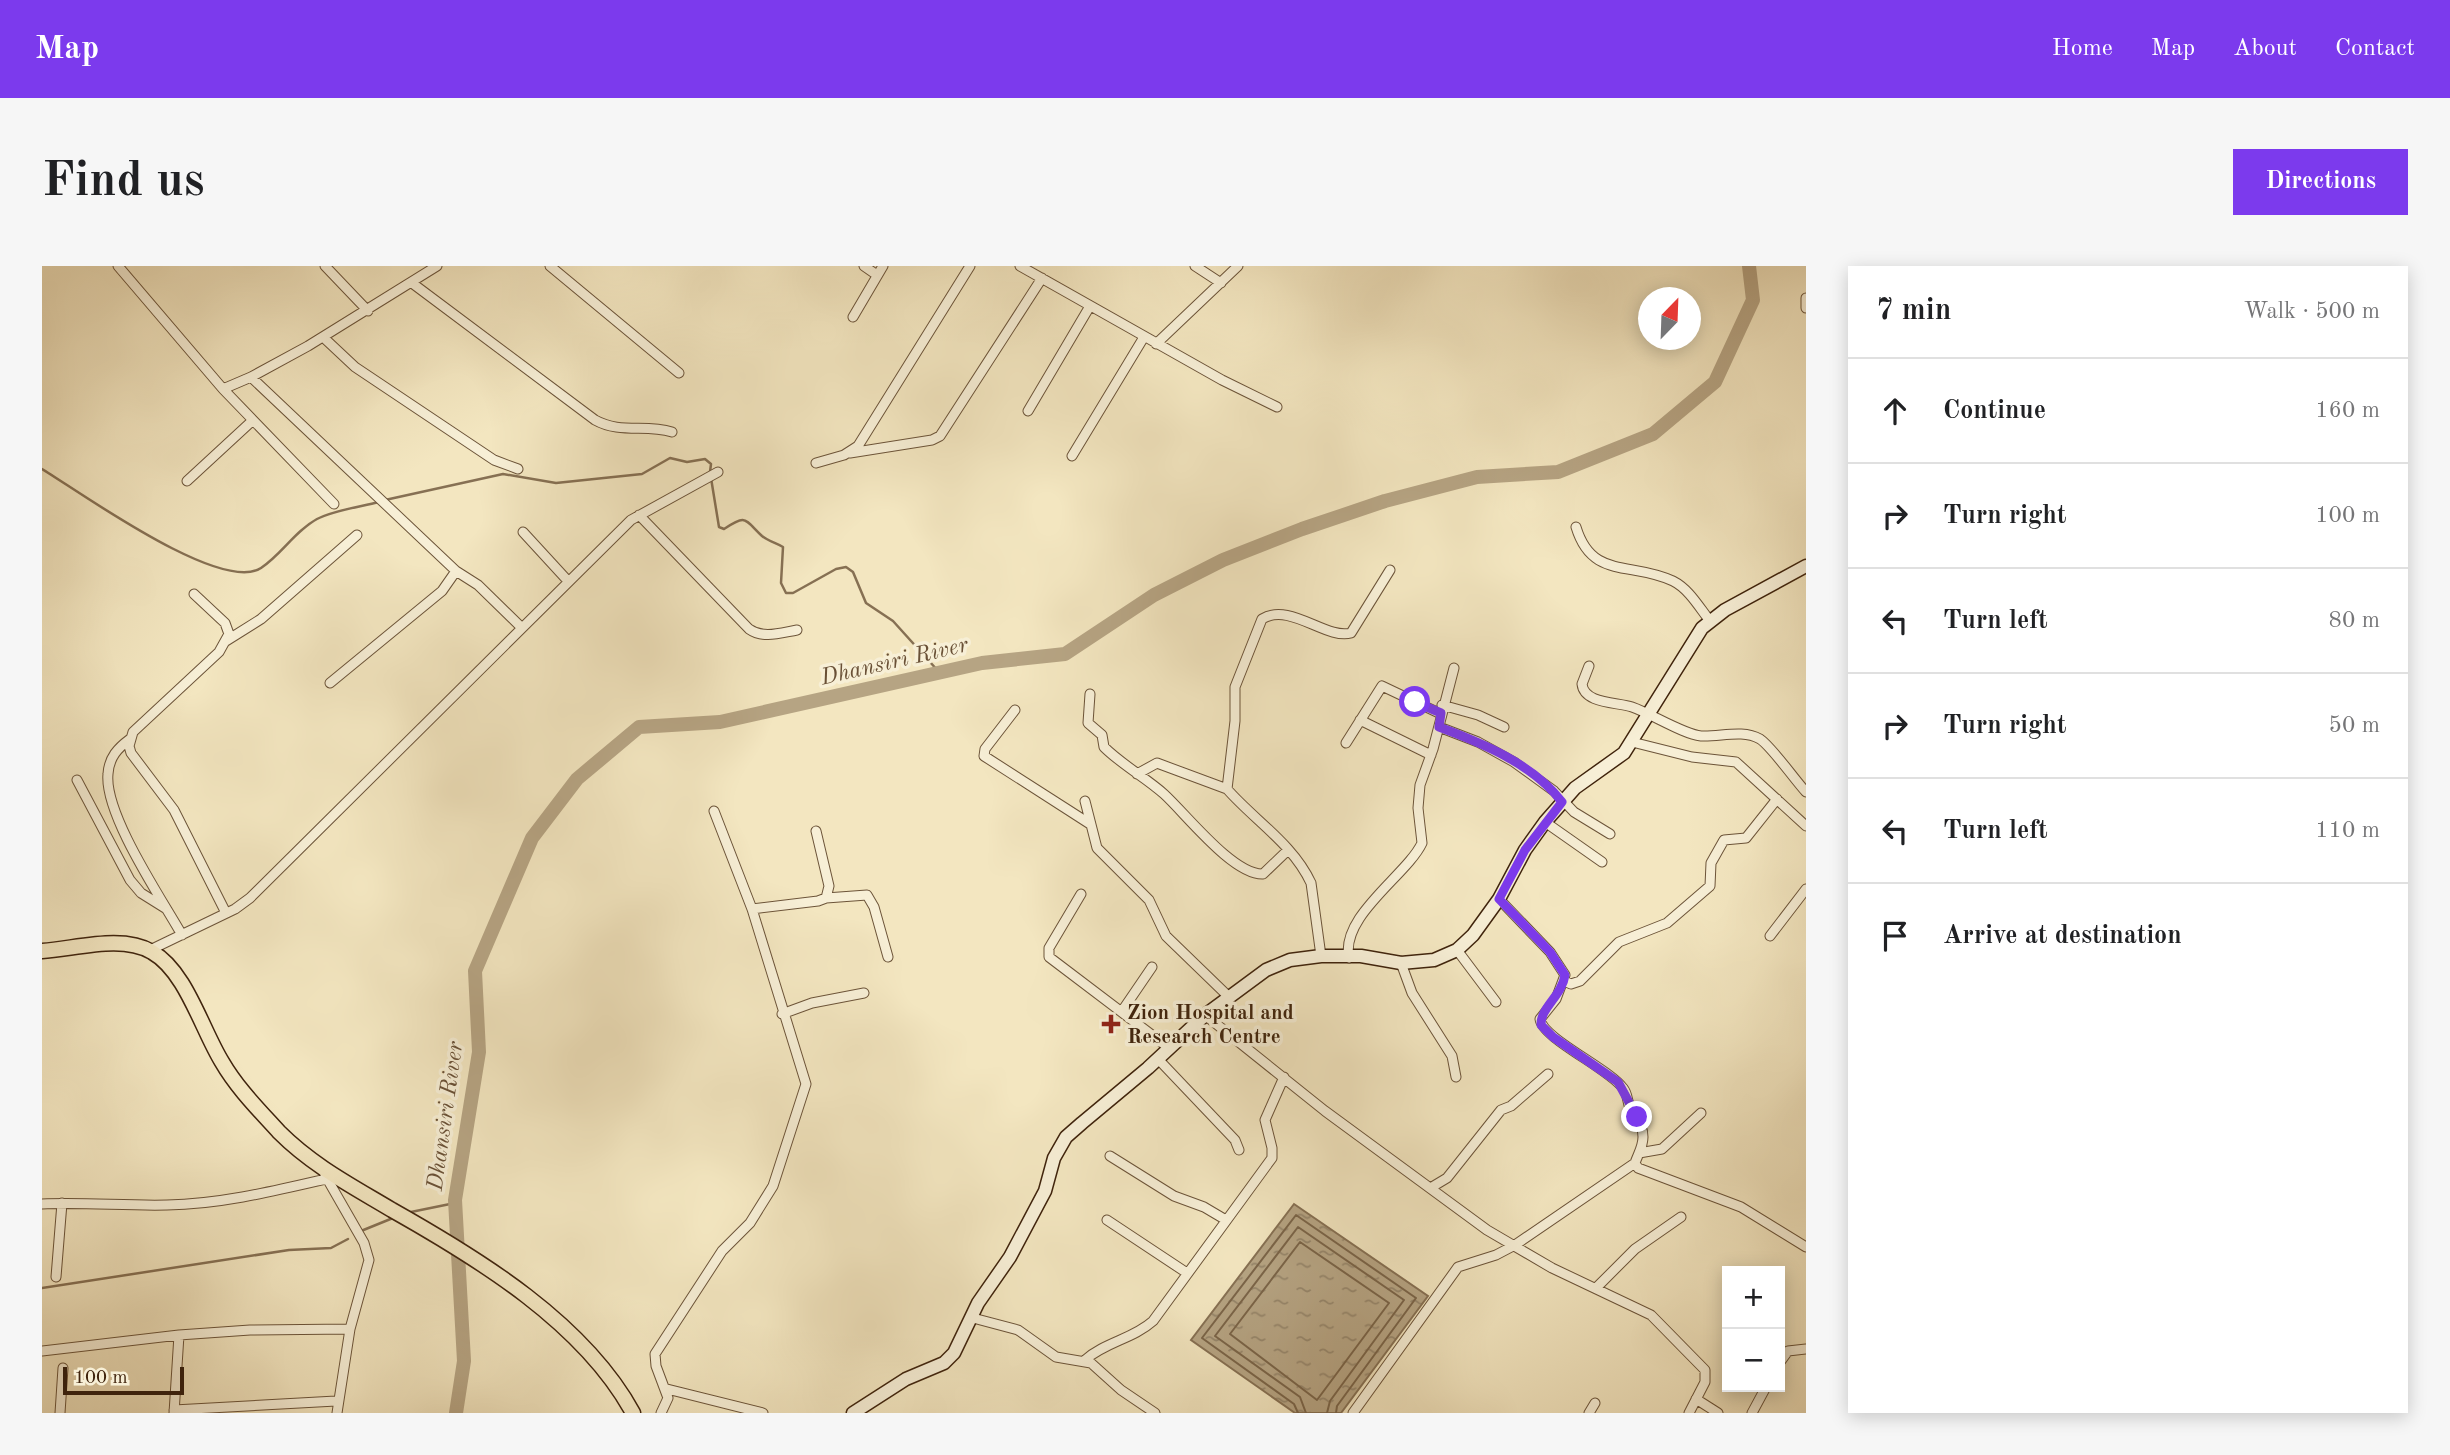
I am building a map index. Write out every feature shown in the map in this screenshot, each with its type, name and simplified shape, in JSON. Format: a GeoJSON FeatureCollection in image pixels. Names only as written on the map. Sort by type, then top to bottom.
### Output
{"type":"FeatureCollection","features":[{"type":"Feature","properties":{"kind":"main road"},"geometry":{"type":"LineString","coordinates":[[42,951],[126,944],[150,950],[171,968],[233,1080],[282,1134],[323,1173],[348,1185],[511,1284],[549,1314],[589,1355],[633,1413]]}},
{"type":"Feature","properties":{"kind":"street"},"geometry":{"type":"LineString","coordinates":[[118,266],[252,421],[334,504]]}},
{"type":"Feature","properties":{"kind":"street"},"geometry":{"type":"LineString","coordinates":[[325,266],[368,311]]}},
{"type":"Feature","properties":{"kind":"street"},"geometry":{"type":"LineString","coordinates":[[223,389],[251,377],[323,337],[437,266]]}},
{"type":"Feature","properties":{"kind":"street"},"geometry":{"type":"LineString","coordinates":[[550,266],[680,373]]}},
{"type":"Feature","properties":{"kind":"street"},"geometry":{"type":"LineString","coordinates":[[864,266],[877,275]]}},
{"type":"Feature","properties":{"kind":"street"},"geometry":{"type":"LineString","coordinates":[[853,317],[883,266]]}},
{"type":"Feature","properties":{"kind":"street"},"geometry":{"type":"LineString","coordinates":[[850,453],[864,437],[970,266]]}},
{"type":"Feature","properties":{"kind":"street"},"geometry":{"type":"LineString","coordinates":[[1020,266],[1156,344],[1277,407]]}},
{"type":"Feature","properties":{"kind":"street"},"geometry":{"type":"LineString","coordinates":[[1195,266],[1221,283]]}},
{"type":"Feature","properties":{"kind":"street"},"geometry":{"type":"LineString","coordinates":[[1156,344],[1238,266]]}},
{"type":"Feature","properties":{"kind":"street"},"geometry":{"type":"LineString","coordinates":[[816,463],[850,453],[932,440],[940,436],[1042,278]]}},
{"type":"Feature","properties":{"kind":"street"},"geometry":{"type":"LineString","coordinates":[[412,283],[595,420],[614,429],[647,427],[672,432]]}},
{"type":"Feature","properties":{"kind":"street"},"geometry":{"type":"LineString","coordinates":[[1806,298],[1806,308]]}},
{"type":"Feature","properties":{"kind":"street"},"geometry":{"type":"LineString","coordinates":[[1028,411],[1090,306]]}},
{"type":"Feature","properties":{"kind":"street"},"geometry":{"type":"LineString","coordinates":[[323,337],[355,367],[494,460],[518,469]]}},
{"type":"Feature","properties":{"kind":"street"},"geometry":{"type":"LineString","coordinates":[[1072,456],[1144,337]]}},
{"type":"Feature","properties":{"kind":"street"},"geometry":{"type":"LineString","coordinates":[[251,377],[392,513],[456,571],[478,585],[521,627]]}},
{"type":"Feature","properties":{"kind":"street"},"geometry":{"type":"LineString","coordinates":[[187,481],[252,421]]}},
{"type":"Feature","properties":{"kind":"street"},"geometry":{"type":"LineString","coordinates":[[150,950],[226,914],[269,882],[521,627],[639,515],[718,472]]}},
{"type":"Feature","properties":{"kind":"street"},"geometry":{"type":"LineString","coordinates":[[639,515],[748,629],[756,634],[768,635],[797,630]]}},
{"type":"Feature","properties":{"kind":"street"},"geometry":{"type":"LineString","coordinates":[[1576,527],[1581,543],[1592,558],[1674,581],[1690,595],[1710,621]]}},
{"type":"Feature","properties":{"kind":"street"},"geometry":{"type":"LineString","coordinates":[[523,532],[568,581]]}},
{"type":"Feature","properties":{"kind":"street"},"geometry":{"type":"LineString","coordinates":[[182,935],[112,805],[107,774],[110,762],[115,751],[226,641],[261,619],[357,535]]}},
{"type":"Feature","properties":{"kind":"street"},"geometry":{"type":"LineString","coordinates":[[853,1413],[906,1379],[944,1363],[954,1353],[978,1303],[1010,1257],[1045,1191],[1054,1158],[1066,1137],[1205,1015],[1266,970],[1290,960],[1321,956],[1361,956],[1401,963],[1434,960],[1457,950],[1473,935],[1499,899],[1525,850],[1545,822],[1575,789],[1624,753],[1681,659],[1710,621],[1806,566]]}},
{"type":"Feature","properties":{"kind":"street"},"geometry":{"type":"LineString","coordinates":[[1227,789],[1236,687],[1262,619],[1267,616],[1294,617],[1340,634],[1351,633],[1390,570]]}},
{"type":"Feature","properties":{"kind":"street"},"geometry":{"type":"LineString","coordinates":[[330,683],[442,591],[456,571]]}},
{"type":"Feature","properties":{"kind":"street"},"geometry":{"type":"LineString","coordinates":[[194,594],[225,623],[229,635],[226,641]]}},
{"type":"Feature","properties":{"kind":"street"},"geometry":{"type":"LineString","coordinates":[[1589,666],[1582,684],[1587,694],[1698,735],[1738,734],[1759,739],[1806,792]]}},
{"type":"Feature","properties":{"kind":"street"},"geometry":{"type":"LineString","coordinates":[[1349,958],[1349,947],[1362,916],[1385,884],[1422,843],[1418,797],[1454,668]]}},
{"type":"Feature","properties":{"kind":"street"},"geometry":{"type":"LineString","coordinates":[[1346,743],[1382,686],[1441,709],[1478,715],[1504,727]]}},
{"type":"Feature","properties":{"kind":"street"},"geometry":{"type":"LineString","coordinates":[[1090,694],[1088,723],[1102,735],[1104,747],[1163,793],[1229,858],[1254,874],[1266,873],[1288,850]]}},
{"type":"Feature","properties":{"kind":"street"},"geometry":{"type":"LineString","coordinates":[[1015,710],[985,749],[984,756],[1090,824]]}},
{"type":"Feature","properties":{"kind":"street"},"geometry":{"type":"LineString","coordinates":[[1360,720],[1431,755]]}},
{"type":"Feature","properties":{"kind":"street"},"geometry":{"type":"LineString","coordinates":[[1439,727],[1498,753],[1534,775],[1562,802],[1610,834]]}},
{"type":"Feature","properties":{"kind":"street"},"geometry":{"type":"LineString","coordinates":[[130,739],[131,753],[174,810],[226,914]]}},
{"type":"Feature","properties":{"kind":"street"},"geometry":{"type":"LineString","coordinates":[[1633,739],[1692,757],[1736,762],[1806,826]]}},
{"type":"Feature","properties":{"kind":"street"},"geometry":{"type":"LineString","coordinates":[[1137,774],[1157,763],[1227,789],[1288,850],[1311,883],[1321,956]]}},
{"type":"Feature","properties":{"kind":"street"},"geometry":{"type":"LineString","coordinates":[[77,780],[130,880],[141,893],[168,909]]}},
{"type":"Feature","properties":{"kind":"street"},"geometry":{"type":"LineString","coordinates":[[1564,981],[1571,984],[1580,981],[1619,942],[1667,923],[1710,886],[1711,863],[1724,840],[1746,838],[1777,799]]}},
{"type":"Feature","properties":{"kind":"street"},"geometry":{"type":"LineString","coordinates":[[1085,801],[1097,848],[1149,901],[1166,936],[1229,997]]}},
{"type":"Feature","properties":{"kind":"street"},"geometry":{"type":"LineString","coordinates":[[661,1413],[668,1398],[667,1389],[656,1366],[655,1354],[660,1342],[722,1251],[762,1206],[773,1186],[799,1113],[806,1084],[782,1014],[752,909],[714,811]]}},
{"type":"Feature","properties":{"kind":"street"},"geometry":{"type":"LineString","coordinates":[[1545,822],[1602,862]]}},
{"type":"Feature","properties":{"kind":"street"},"geometry":{"type":"LineString","coordinates":[[816,831],[829,886],[826,898]]}},
{"type":"Feature","properties":{"kind":"street"},"geometry":{"type":"LineString","coordinates":[[1770,936],[1806,889]]}},
{"type":"Feature","properties":{"kind":"street"},"geometry":{"type":"LineString","coordinates":[[1081,894],[1049,948],[1049,957],[1169,1048]]}},
{"type":"Feature","properties":{"kind":"street"},"geometry":{"type":"LineString","coordinates":[[752,909],[867,895],[874,907],[888,957]]}},
{"type":"Feature","properties":{"kind":"street"},"geometry":{"type":"LineString","coordinates":[[1499,899],[1550,952],[1562,970],[1564,981],[1556,999],[1543,1014],[1541,1025],[1553,1037],[1611,1076],[1624,1089],[1629,1107],[1643,1127],[1637,1158],[1638,1168],[1741,1207],[1806,1247]]}},
{"type":"Feature","properties":{"kind":"street"},"geometry":{"type":"LineString","coordinates":[[1457,950],[1496,1002]]}},
{"type":"Feature","properties":{"kind":"street"},"geometry":{"type":"LineString","coordinates":[[1401,963],[1412,993],[1456,1066],[1456,1077]]}},
{"type":"Feature","properties":{"kind":"street"},"geometry":{"type":"LineString","coordinates":[[1122,1011],[1152,967]]}},
{"type":"Feature","properties":{"kind":"street"},"geometry":{"type":"LineString","coordinates":[[782,1014],[812,1003],[864,993]]}},
{"type":"Feature","properties":{"kind":"street"},"geometry":{"type":"LineString","coordinates":[[1205,1015],[1487,1230],[1552,1268],[1651,1315],[1697,1361],[1707,1375],[1689,1413]]}},
{"type":"Feature","properties":{"kind":"street"},"geometry":{"type":"LineString","coordinates":[[1158,1059],[1236,1140],[1239,1150]]}},
{"type":"Feature","properties":{"kind":"street"},"geometry":{"type":"LineString","coordinates":[[1432,1187],[1447,1178],[1502,1110],[1511,1106],[1548,1074]]}},
{"type":"Feature","properties":{"kind":"street"},"geometry":{"type":"LineString","coordinates":[[1085,1360],[1103,1347],[1142,1331],[1272,1158],[1265,1120],[1283,1077]]}},
{"type":"Feature","properties":{"kind":"street"},"geometry":{"type":"LineString","coordinates":[[1353,1413],[1458,1267],[1496,1255],[1515,1245],[1637,1158],[1668,1144],[1701,1113]]}},
{"type":"Feature","properties":{"kind":"street"},"geometry":{"type":"LineString","coordinates":[[1110,1156],[1174,1196],[1204,1207],[1226,1220]]}},
{"type":"Feature","properties":{"kind":"street"},"geometry":{"type":"LineString","coordinates":[[42,1203],[166,1205],[213,1202],[285,1191],[323,1173],[364,1243],[369,1260],[350,1329],[336,1402],[337,1413]]}},
{"type":"Feature","properties":{"kind":"street"},"geometry":{"type":"LineString","coordinates":[[55,1277],[62,1203]]}},
{"type":"Feature","properties":{"kind":"street"},"geometry":{"type":"LineString","coordinates":[[1596,1288],[1635,1249],[1681,1217]]}},
{"type":"Feature","properties":{"kind":"street"},"geometry":{"type":"LineString","coordinates":[[1107,1220],[1187,1273]]}},
{"type":"Feature","properties":{"kind":"street"},"geometry":{"type":"LineString","coordinates":[[973,1318],[1018,1330],[1056,1357],[1085,1360],[1155,1413]]}},
{"type":"Feature","properties":{"kind":"street"},"geometry":{"type":"LineString","coordinates":[[42,1351],[179,1335],[250,1330],[350,1329]]}},
{"type":"Feature","properties":{"kind":"street"},"geometry":{"type":"LineString","coordinates":[[179,1335],[174,1412],[336,1402]]}},
{"type":"Feature","properties":{"kind":"street"},"geometry":{"type":"LineString","coordinates":[[1785,1357],[1792,1349],[1806,1349]]}},
{"type":"Feature","properties":{"kind":"street"},"geometry":{"type":"LineString","coordinates":[[60,1413],[64,1368]]}},
{"type":"Feature","properties":{"kind":"street"},"geometry":{"type":"LineString","coordinates":[[667,1389],[714,1403],[735,1405],[763,1413]]}},
{"type":"Feature","properties":{"kind":"street"},"geometry":{"type":"LineString","coordinates":[[1752,1413],[1763,1392]]}},
{"type":"Feature","properties":{"kind":"street"},"geometry":{"type":"LineString","coordinates":[[1696,1399],[1718,1413]]}},
{"type":"Feature","properties":{"kind":"street"},"geometry":{"type":"LineString","coordinates":[[1589,1413],[1595,1403]]}},
{"type":"Feature","properties":{"kind":"water"},"geometry":{"type":"Polygon","coordinates":[[[1294,1204],[1428,1296],[1341,1413],[1295,1413],[1191,1340],[1294,1204]]]}},
{"type":"Feature","properties":{"kind":"waterway","name":"Dhansiri River"},"geometry":{"type":"LineString","coordinates":[[456,1413],[464,1361],[455,1200],[479,1052],[475,971],[532,838],[577,779],[639,727],[720,722],[982,663],[1065,654],[1154,595],[1223,560],[1302,529],[1385,501],[1477,477],[1558,472],[1653,434],[1715,382],[1753,300],[1749,266]]}},
{"type":"Feature","properties":{"kind":"waterway"},"geometry":{"type":"LineString","coordinates":[[385,500],[503,474],[556,483],[642,474],[670,458],[687,462],[705,459],[711,464],[710,472]]}},
{"type":"Feature","properties":{"kind":"waterway"},"geometry":{"type":"LineString","coordinates":[[42,469],[117,517],[184,554],[215,567],[242,572],[261,568],[317,519],[379,502]]}},
{"type":"Feature","properties":{"kind":"waterway"},"geometry":{"type":"LineString","coordinates":[[711,478],[719,527],[724,529],[737,521],[745,521],[764,538],[783,547],[781,583],[786,593],[793,593],[836,569],[846,567],[853,572],[866,603],[893,621],[939,672]]}},
{"type":"Feature","properties":{"kind":"waterway"},"geometry":{"type":"LineString","coordinates":[[406,1213],[455,1203]]}},
{"type":"Feature","properties":{"kind":"waterway"},"geometry":{"type":"LineString","coordinates":[[361,1231],[393,1218]]}},
{"type":"Feature","properties":{"kind":"waterway"},"geometry":{"type":"LineString","coordinates":[[42,1288],[289,1250],[331,1248],[348,1239]]}},
{"type":"Feature","properties":{"kind":"place","name":"Zion Hospital and Research Centre"},"geometry":{"type":"Point","coordinates":[1111,1024]}},
{"type":"Feature","properties":{"kind":"route"},"geometry":{"type":"LineString","coordinates":[[1415,702],[1441,713],[1439,727],[1498,753],[1534,775],[1562,802],[1525,850],[1499,899],[1550,952],[1565,975],[1556,999],[1540,1019],[1541,1025],[1553,1037],[1564,1042],[1618,1082],[1627,1094],[1629,1107],[1637,1117]]}}]}
